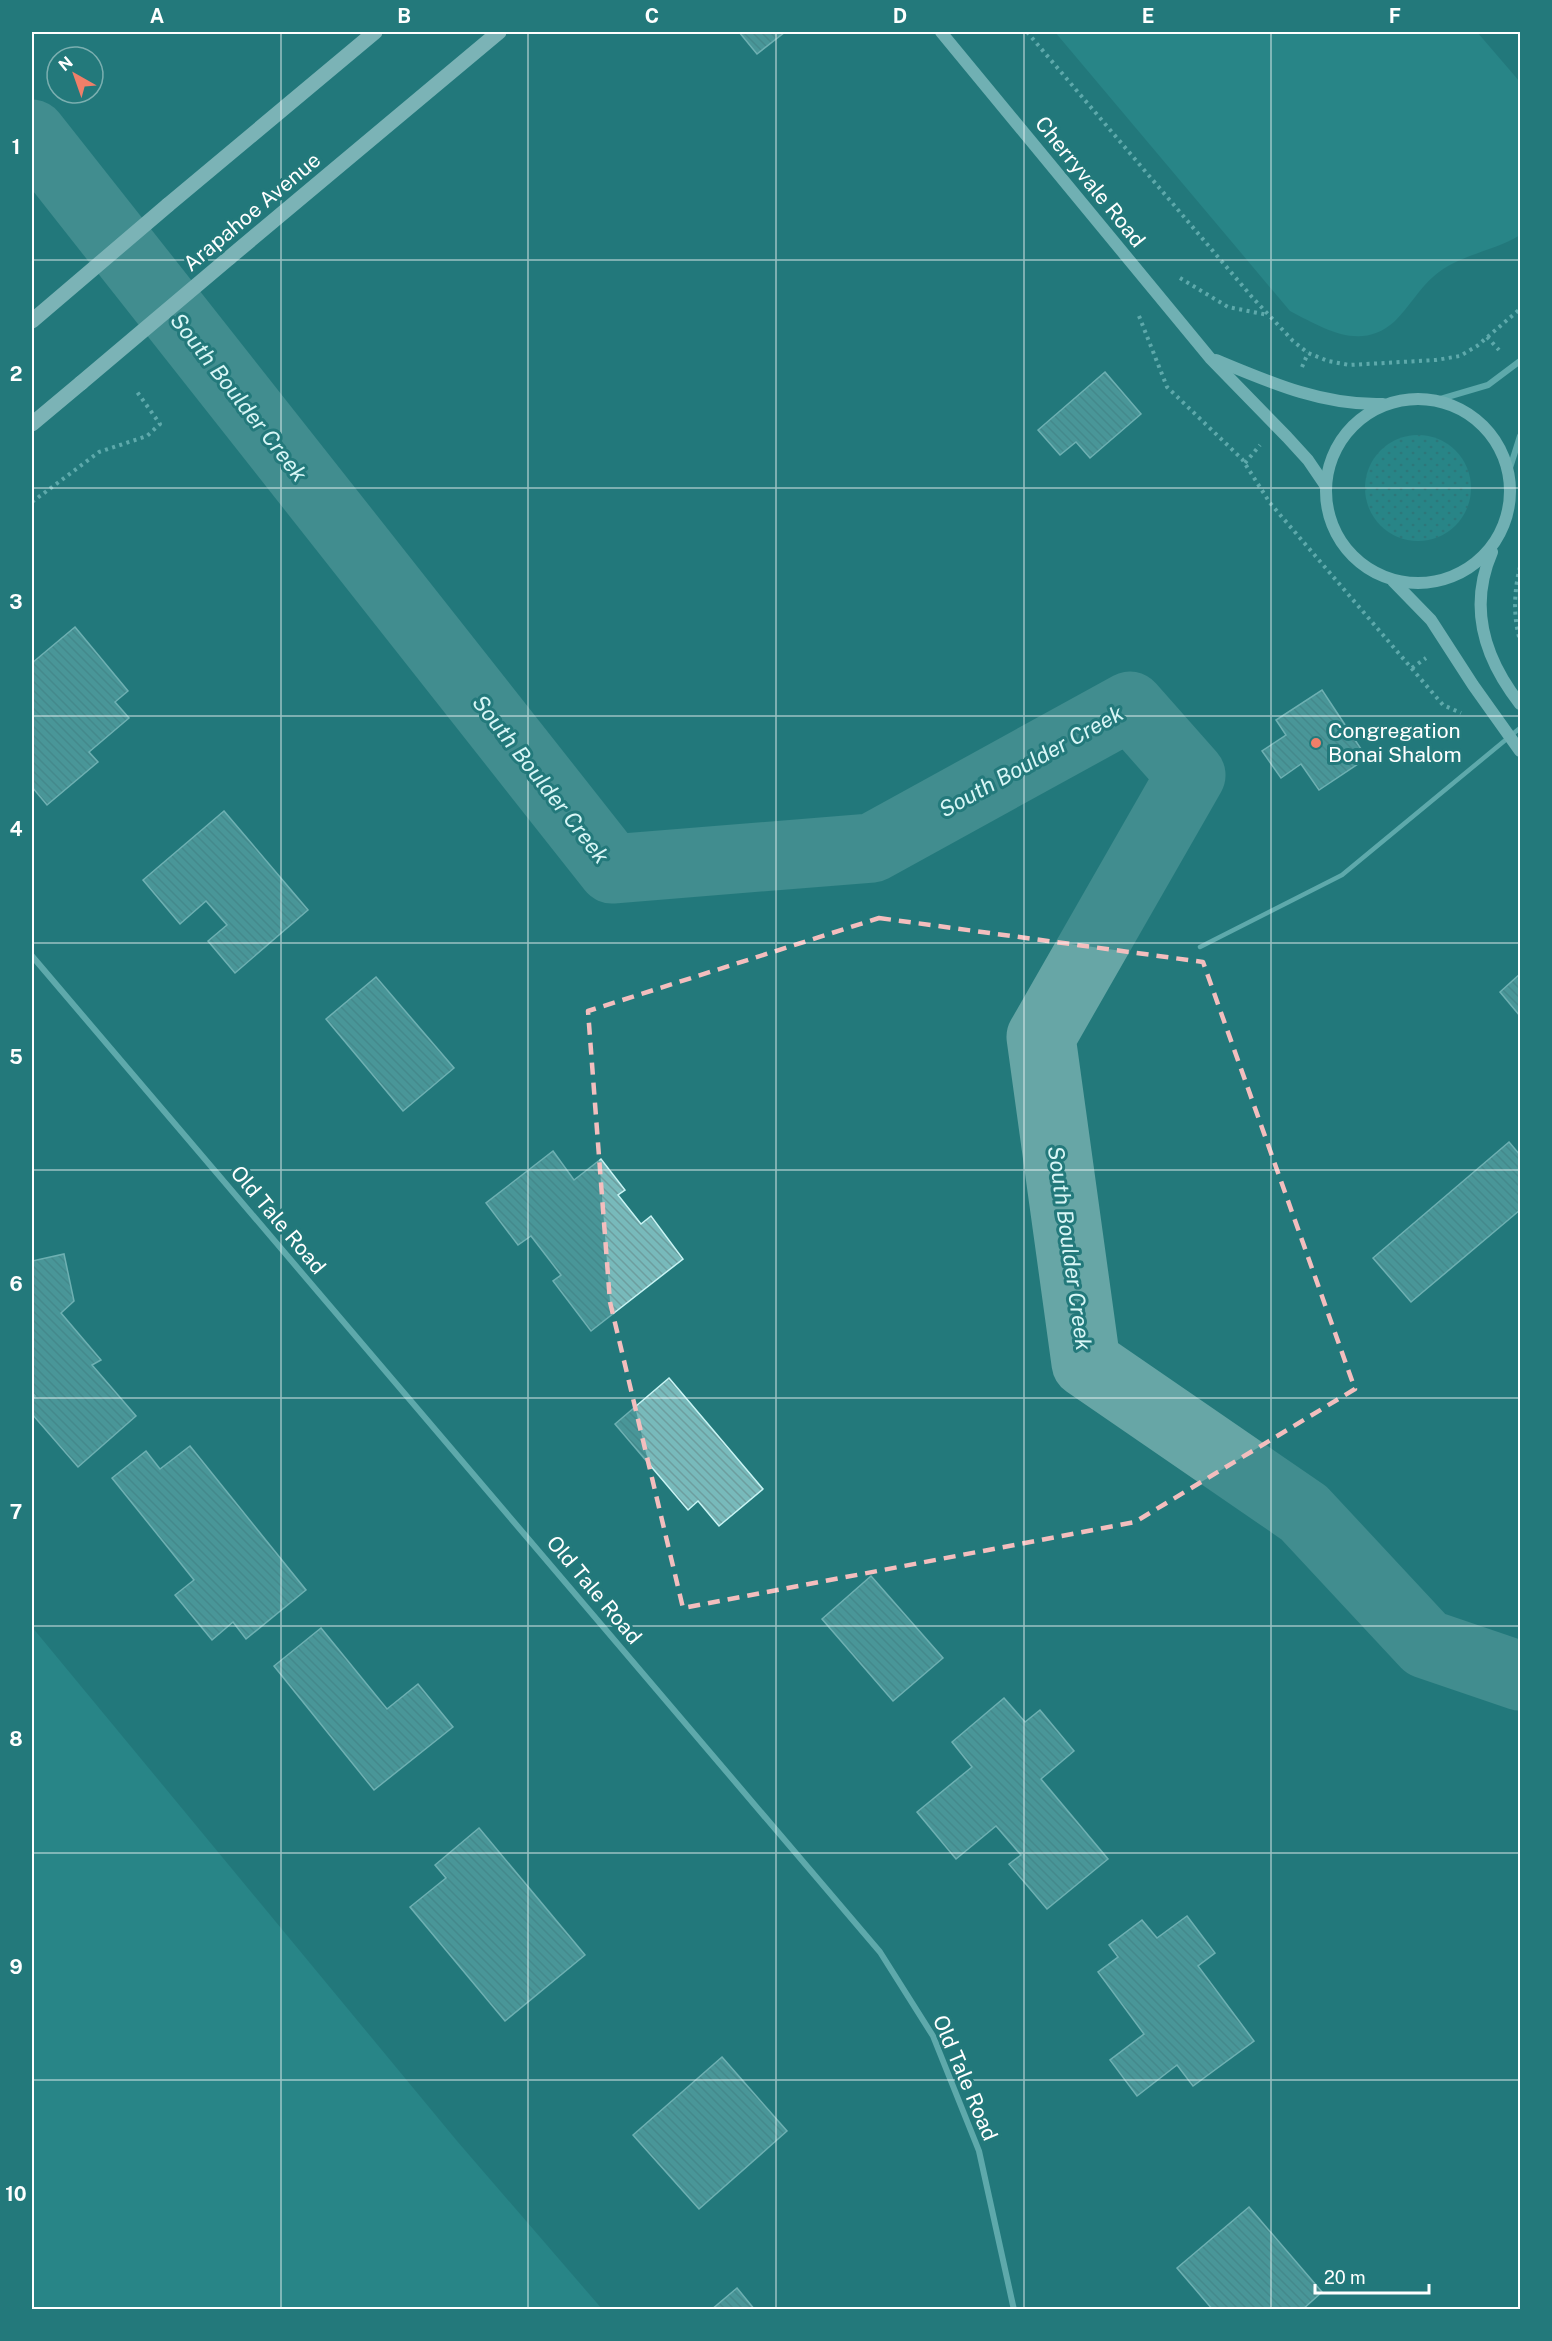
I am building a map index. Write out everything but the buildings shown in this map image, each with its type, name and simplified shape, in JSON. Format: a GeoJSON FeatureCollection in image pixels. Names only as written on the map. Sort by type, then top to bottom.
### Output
{"type":"FeatureCollection","features":[{"type":"Feature","properties":{"kind":"main road"},"geometry":{"type":"LineString","coordinates":[[32,321],[375,32]]}},
{"type":"Feature","properties":{"kind":"main road","name":"Arapahoe Avenue"},"geometry":{"type":"LineString","coordinates":[[32,424],[499,32]]}},
{"type":"Feature","properties":{"kind":"street","name":"Cherryvale Road"},"geometry":{"type":"LineString","coordinates":[[941,32],[1210,358],[1308,460],[1325,485]]}},
{"type":"Feature","properties":{"kind":"street","name":"Cherryvale Road"},"geometry":{"type":"LineString","coordinates":[[1210,358],[1291,390],[1327,400],[1355,405],[1385,404]]}},
{"type":"Feature","properties":{"kind":"street"},"geometry":{"type":"LineString","coordinates":[[1437,400],[1488,385],[1521,361]]}},
{"type":"Feature","properties":{"kind":"street"},"geometry":{"type":"LineString","coordinates":[[1496,541],[1477,563],[1451,579],[1422,585],[1393,581],[1364,568],[1341,545],[1328,517],[1325,485],[1330,459],[1343,436],[1362,417],[1385,404],[1410,398],[1437,400],[1462,409],[1484,425],[1499,446],[1509,471],[1511,495],[1506,519],[1480,583],[1481,623],[1501,675],[1521,704]]}},
{"type":"Feature","properties":{"kind":"street"},"geometry":{"type":"LineString","coordinates":[[1509,471],[1521,436]]}},
{"type":"Feature","properties":{"kind":"street"},"geometry":{"type":"LineString","coordinates":[[1393,581],[1431,620],[1521,751]]}},
{"type":"Feature","properties":{"kind":"street","name":"Old Tale Road"},"geometry":{"type":"LineString","coordinates":[[32,956],[880,1952],[933,2036],[979,2151],[1014,2310]]}},
{"type":"Feature","properties":{"kind":"lane"},"geometry":{"type":"LineString","coordinates":[[1200,947],[1342,875],[1521,728]]}},
{"type":"Feature","properties":{"kind":"path"},"geometry":{"type":"LineString","coordinates":[[1027,32],[1269,315],[1308,353],[1339,363],[1372,364],[1436,360],[1460,356],[1477,346],[1521,309]]}},
{"type":"Feature","properties":{"kind":"path"},"geometry":{"type":"LineString","coordinates":[[1177,276],[1228,307],[1269,315]]}},
{"type":"Feature","properties":{"kind":"path"},"geometry":{"type":"LineString","coordinates":[[1137,310],[1167,387],[1245,463],[1270,503],[1443,705],[1465,715]]}},
{"type":"Feature","properties":{"kind":"path"},"geometry":{"type":"LineString","coordinates":[[32,502],[99,452],[147,436],[160,424],[135,389]]}},
{"type":"Feature","properties":{"kind":"path"},"geometry":{"type":"LineString","coordinates":[[1245,463],[1264,441]]}},
{"type":"Feature","properties":{"kind":"path"},"geometry":{"type":"LineString","coordinates":[[1521,567],[1516,587],[1516,623],[1521,640]]}},
{"type":"Feature","properties":{"kind":"path"},"geometry":{"type":"LineString","coordinates":[[1412,668],[1432,653]]}},
{"type":"Feature","properties":{"kind":"highlighted area"},"geometry":{"type":"Polygon","coordinates":[[[879,918],[1203,962],[1355,1389],[1135,1522],[683,1608],[610,1302],[588,1011],[879,918]]]}},
{"type":"Feature","properties":{"kind":"shaded area"},"geometry":{"type":"Polygon","coordinates":[[[1055,32],[1477,32],[1520,82],[1520,235],[1444,269],[1429,281],[1395,321],[1382,330],[1369,335],[1356,336],[1316,325],[1290,311],[1055,32]]]}},
{"type":"Feature","properties":{"kind":"shaded area"},"geometry":{"type":"Polygon","coordinates":[[[1418,435],[1438,439],[1455,451],[1467,468],[1471,488],[1467,508],[1455,525],[1438,537],[1418,541],[1398,537],[1381,525],[1369,508],[1365,488],[1369,468],[1381,451],[1398,439],[1418,435]]]}},
{"type":"Feature","properties":{"kind":"shaded area"},"geometry":{"type":"Polygon","coordinates":[[[32,1627],[457,2141],[602,2309],[32,2309],[32,1627]]]}},
{"type":"Feature","properties":{"kind":"waterway","name":"South Boulder Creek"},"geometry":{"type":"LineString","coordinates":[[32,134],[612,869],[872,848],[1130,706],[1191,775],[1041,1037],[1086,1363],[1304,1513],[1426,1644],[1520,1676]]}},
{"type":"Feature","properties":{"kind":"place","name":"Congregation Bonai Shalom"},"geometry":{"type":"Point","coordinates":[1316,743]}}]}
